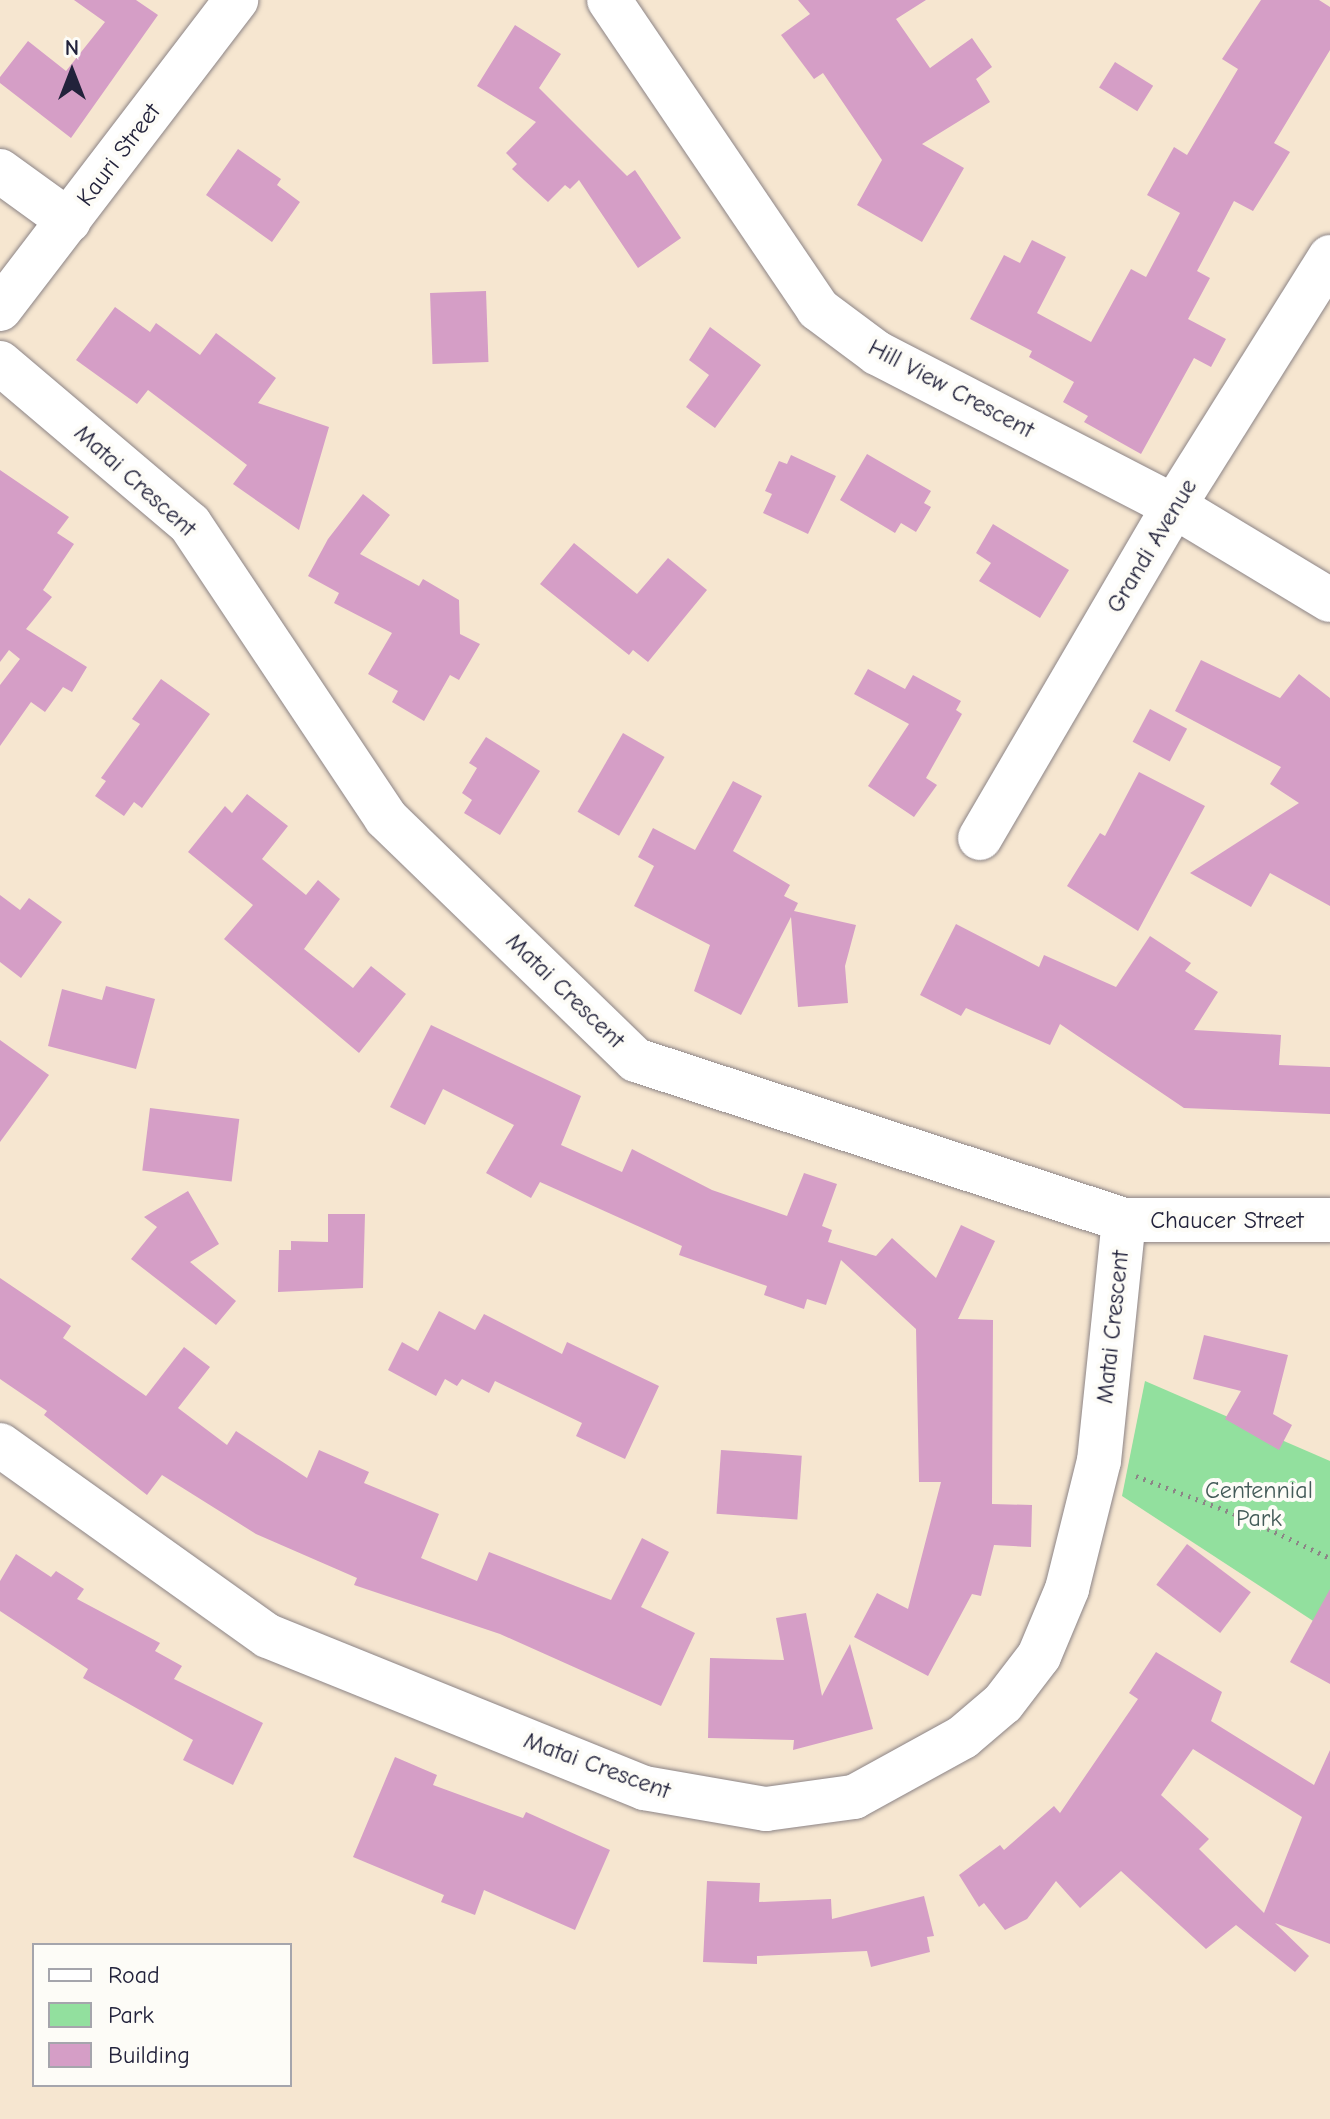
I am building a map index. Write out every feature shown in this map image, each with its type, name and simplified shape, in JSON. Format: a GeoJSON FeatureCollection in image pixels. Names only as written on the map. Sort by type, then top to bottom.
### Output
{"type":"FeatureCollection","features":[{"type":"Feature","properties":{"kind":"street","name":"Kauri Street"},"geometry":{"type":"LineString","coordinates":[[0,309],[236,0]]}},
{"type":"Feature","properties":{"kind":"street","name":"Hill View Crescent"},"geometry":{"type":"LineString","coordinates":[[609,0],[818,309],[877,353],[1174,506],[1330,600]]}},
{"type":"Feature","properties":{"kind":"street"},"geometry":{"type":"LineString","coordinates":[[0,171],[69,221]]}},
{"type":"Feature","properties":{"kind":"street","name":"Grandi Avenue"},"geometry":{"type":"LineString","coordinates":[[980,838],[1174,506],[1330,257]]}},
{"type":"Feature","properties":{"kind":"street","name":"Matai Crescent"},"geometry":{"type":"LineString","coordinates":[[0,363],[190,524],[386,818],[636,1060],[1124,1220],[1099,1461],[1067,1589],[1039,1656],[1003,1703],[963,1737],[854,1797],[766,1809],[644,1788],[268,1636],[0,1445]]}},
{"type":"Feature","properties":{"kind":"street","name":"Chaucer Street"},"geometry":{"type":"LineString","coordinates":[[1124,1220],[1330,1220]]}},
{"type":"Feature","properties":{"kind":"path"},"geometry":{"type":"LineString","coordinates":[[1099,1461],[1246,1518],[1330,1558]]}},
{"type":"Feature","properties":{"kind":"green space","name":"Centennial Park"},"geometry":{"type":"Polygon","coordinates":[[[1145,1381],[1330,1461],[1330,1632],[1122,1496],[1145,1381]]]}},
{"type":"Feature","properties":{"kind":"building"},"geometry":{"type":"Polygon","coordinates":[[[74,0],[136,0],[158,15],[71,138],[0,83],[0,77],[28,41],[66,71],[105,22],[74,0]]]}},
{"type":"Feature","properties":{"kind":"building"},"geometry":{"type":"Polygon","coordinates":[[[798,0],[926,0],[896,19],[930,68],[972,38],[992,67],[976,79],[990,102],[922,144],[964,168],[922,242],[857,205],[882,160],[823,73],[814,79],[781,35],[810,14],[798,0]]]}},
{"type":"Feature","properties":{"kind":"building"},"geometry":{"type":"Polygon","coordinates":[[[1261,0],[1319,0],[1330,7],[1330,50],[1274,143],[1290,152],[1253,211],[1234,201],[1197,271],[1210,278],[1188,319],[1226,339],[1211,367],[1194,358],[1141,454],[1084,422],[1088,416],[1063,402],[1074,382],[1029,357],[1032,351],[970,319],[1004,255],[1020,263],[1032,240],[1066,257],[1037,313],[1091,342],[1131,269],[1146,277],[1180,213],[1147,195],[1174,147],[1187,155],[1238,69],[1222,59],[1261,0]]]}},
{"type":"Feature","properties":{"kind":"building"},"geometry":{"type":"Polygon","coordinates":[[[515,25],[561,54],[539,88],[627,176],[635,170],[681,238],[638,268],[579,180],[570,189],[565,185],[548,202],[512,169],[517,164],[506,153],[536,122],[477,86],[515,25]]]}},
{"type":"Feature","properties":{"kind":"building"},"geometry":{"type":"Polygon","coordinates":[[[1115,62],[1153,86],[1137,111],[1099,87],[1115,62]]]}},
{"type":"Feature","properties":{"kind":"building"},"geometry":{"type":"Polygon","coordinates":[[[238,149],[281,179],[277,185],[300,202],[272,242],[206,195],[238,149]]]}},
{"type":"Feature","properties":{"kind":"building"},"geometry":{"type":"Polygon","coordinates":[[[486,291],[488,362],[433,364],[430,293],[486,291]]]}},
{"type":"Feature","properties":{"kind":"building"},"geometry":{"type":"Polygon","coordinates":[[[115,307],[150,332],[156,323],[200,355],[216,333],[276,378],[258,403],[329,427],[299,530],[233,484],[247,465],[148,390],[137,404],[76,360],[115,307]]]}},
{"type":"Feature","properties":{"kind":"building"},"geometry":{"type":"Polygon","coordinates":[[[710,327],[761,365],[715,428],[686,407],[709,375],[689,360],[710,327]]]}},
{"type":"Feature","properties":{"kind":"building"},"geometry":{"type":"Polygon","coordinates":[[[867,454],[931,491],[924,503],[931,507],[916,532],[901,523],[895,533],[840,500],[867,454]]]}},
{"type":"Feature","properties":{"kind":"building"},"geometry":{"type":"Polygon","coordinates":[[[791,455],[836,476],[808,534],[763,513],[772,494],[765,491],[779,461],[787,464],[791,455]]]}},
{"type":"Feature","properties":{"kind":"building"},"geometry":{"type":"Polygon","coordinates":[[[0,470],[69,517],[57,533],[74,544],[43,590],[52,597],[26,629],[87,667],[72,692],[63,687],[45,712],[31,702],[0,746],[0,685],[20,659],[9,650],[0,662],[0,470]]]}},
{"type":"Feature","properties":{"kind":"building"},"geometry":{"type":"Polygon","coordinates":[[[363,494],[390,515],[360,554],[419,586],[423,579],[459,600],[460,634],[480,644],[459,680],[450,675],[424,721],[392,702],[398,691],[368,674],[392,633],[334,603],[339,593],[308,576],[328,539],[363,494]]]}},
{"type":"Feature","properties":{"kind":"building"},"geometry":{"type":"Polygon","coordinates":[[[993,524],[1069,570],[1040,618],[979,581],[991,563],[976,553],[993,524]]]}},
{"type":"Feature","properties":{"kind":"building"},"geometry":{"type":"Polygon","coordinates":[[[574,543],[637,594],[668,558],[707,590],[648,662],[633,650],[629,655],[540,584],[574,543]]]}},
{"type":"Feature","properties":{"kind":"building"},"geometry":{"type":"Polygon","coordinates":[[[1201,660],[1280,698],[1299,674],[1330,698],[1330,906],[1270,873],[1251,907],[1190,873],[1299,803],[1270,784],[1281,767],[1175,711],[1201,660]]]}},
{"type":"Feature","properties":{"kind":"building"},"geometry":{"type":"Polygon","coordinates":[[[868,669],[905,689],[913,675],[961,701],[956,710],[962,714],[926,778],[937,785],[914,817],[868,786],[909,724],[854,694],[868,669]]]}},
{"type":"Feature","properties":{"kind":"building"},"geometry":{"type":"Polygon","coordinates":[[[161,679],[210,714],[142,808],[134,802],[124,816],[95,796],[106,781],[101,778],[140,724],[132,719],[161,679]]]}},
{"type":"Feature","properties":{"kind":"building"},"geometry":{"type":"Polygon","coordinates":[[[1150,709],[1187,729],[1170,761],[1133,742],[1150,709]]]}},
{"type":"Feature","properties":{"kind":"building"},"geometry":{"type":"Polygon","coordinates":[[[623,733],[665,757],[619,836],[578,812],[623,733]]]}},
{"type":"Feature","properties":{"kind":"building"},"geometry":{"type":"Polygon","coordinates":[[[486,737],[540,771],[500,835],[464,813],[472,800],[462,793],[477,768],[469,763],[486,737]]]}},
{"type":"Feature","properties":{"kind":"building"},"geometry":{"type":"Polygon","coordinates":[[[1139,772],[1205,806],[1138,931],[1067,886],[1100,833],[1105,836],[1139,772]]]}},
{"type":"Feature","properties":{"kind":"building"},"geometry":{"type":"Polygon","coordinates":[[[733,781],[762,796],[733,851],[790,885],[784,896],[798,903],[794,911],[856,925],[845,966],[848,1003],[798,1007],[791,917],[741,1015],[694,991],[710,945],[634,906],[654,866],[638,857],[653,828],[695,850],[733,781]]]}},
{"type":"Feature","properties":{"kind":"building"},"geometry":{"type":"Polygon","coordinates":[[[247,794],[288,826],[262,859],[306,895],[318,880],[340,899],[304,949],[353,988],[371,966],[406,994],[359,1053],[224,939],[253,905],[188,852],[225,806],[232,813],[247,794]]]}},
{"type":"Feature","properties":{"kind":"building"},"geometry":{"type":"Polygon","coordinates":[[[0,895],[20,910],[29,898],[62,922],[21,978],[0,962],[0,895]]]}},
{"type":"Feature","properties":{"kind":"building"},"geometry":{"type":"Polygon","coordinates":[[[956,924],[1039,967],[1044,955],[1116,987],[1150,936],[1191,963],[1185,971],[1218,992],[1194,1030],[1281,1035],[1279,1065],[1330,1067],[1330,1114],[1184,1108],[1060,1024],[1050,1045],[966,1008],[961,1016],[920,995],[956,924]]]}},
{"type":"Feature","properties":{"kind":"building"},"geometry":{"type":"Polygon","coordinates":[[[106,986],[155,999],[136,1069],[48,1046],[62,989],[102,1000],[106,986]]]}},
{"type":"Feature","properties":{"kind":"building"},"geometry":{"type":"Polygon","coordinates":[[[431,1025],[581,1096],[561,1145],[622,1172],[632,1149],[712,1190],[787,1216],[804,1173],[837,1184],[822,1226],[832,1230],[828,1242],[876,1256],[892,1238],[936,1278],[961,1225],[995,1241],[958,1319],[993,1320],[992,1504],[1032,1505],[1031,1547],[994,1545],[981,1596],[972,1594],[928,1676],[854,1637],[877,1593],[908,1609],[941,1482],[919,1482],[916,1329],[841,1260],[826,1305],[807,1299],[804,1309],[764,1295],[767,1286],[679,1255],[682,1246],[540,1182],[531,1198],[486,1173],[514,1125],[443,1089],[425,1125],[390,1107],[431,1025]]]}},
{"type":"Feature","properties":{"kind":"building"},"geometry":{"type":"Polygon","coordinates":[[[0,1040],[49,1075],[0,1142],[0,1040]]]}},
{"type":"Feature","properties":{"kind":"building"},"geometry":{"type":"Polygon","coordinates":[[[150,1108],[239,1119],[232,1181],[142,1171],[150,1108]]]}},
{"type":"Feature","properties":{"kind":"building"},"geometry":{"type":"Polygon","coordinates":[[[188,1191],[219,1244],[190,1262],[236,1301],[216,1325],[131,1259],[157,1227],[144,1217],[188,1191]]]}},
{"type":"Feature","properties":{"kind":"building"},"geometry":{"type":"Polygon","coordinates":[[[328,1214],[365,1214],[363,1288],[278,1292],[279,1250],[291,1250],[291,1241],[328,1242],[328,1214]]]}},
{"type":"Feature","properties":{"kind":"building"},"geometry":{"type":"Polygon","coordinates":[[[0,1278],[71,1326],[63,1338],[146,1396],[184,1347],[210,1367],[178,1408],[227,1445],[236,1431],[307,1478],[319,1450],[369,1472],[364,1483],[439,1514],[421,1558],[477,1581],[489,1552],[611,1600],[642,1538],[669,1552],[641,1607],[695,1633],[661,1706],[500,1634],[354,1585],[357,1578],[256,1534],[162,1475],[147,1495],[44,1415],[47,1411],[0,1379],[0,1278]]]}},
{"type":"Feature","properties":{"kind":"building"},"geometry":{"type":"Polygon","coordinates":[[[439,1311],[475,1330],[484,1314],[562,1354],[567,1342],[659,1386],[625,1459],[576,1436],[582,1423],[495,1381],[489,1393],[462,1379],[457,1386],[445,1379],[436,1396],[388,1370],[402,1342],[418,1351],[439,1311]]]}},
{"type":"Feature","properties":{"kind":"building"},"geometry":{"type":"Polygon","coordinates":[[[1204,1335],[1288,1355],[1273,1414],[1292,1425],[1279,1450],[1225,1419],[1241,1391],[1193,1379],[1204,1335]]]}},
{"type":"Feature","properties":{"kind":"building"},"geometry":{"type":"Polygon","coordinates":[[[721,1450],[802,1456],[797,1519],[717,1514],[721,1450]]]}},
{"type":"Feature","properties":{"kind":"building"},"geometry":{"type":"Polygon","coordinates":[[[1187,1544],[1251,1592],[1220,1633],[1156,1585],[1187,1544]]]}},
{"type":"Feature","properties":{"kind":"building"},"geometry":{"type":"Polygon","coordinates":[[[16,1554],[51,1577],[56,1571],[84,1589],[77,1599],[160,1643],[155,1651],[182,1666],[174,1679],[263,1723],[233,1785],[183,1760],[193,1740],[83,1678],[88,1669],[0,1611],[0,1581],[16,1554]]]}},
{"type":"Feature","properties":{"kind":"building"},"geometry":{"type":"Polygon","coordinates":[[[1330,1589],[1330,1684],[1290,1662],[1330,1589]]]}},
{"type":"Feature","properties":{"kind":"building"},"geometry":{"type":"Polygon","coordinates":[[[806,1613],[822,1696],[850,1644],[873,1729],[793,1750],[794,1740],[708,1738],[710,1658],[784,1660],[776,1618],[806,1613]]]}},
{"type":"Feature","properties":{"kind":"building"},"geometry":{"type":"Polygon","coordinates":[[[1156,1652],[1222,1692],[1211,1721],[1314,1785],[1330,1750],[1330,1944],[1275,1923],[1309,1956],[1295,1972],[1236,1925],[1206,1949],[1121,1871],[1080,1908],[1056,1881],[1027,1919],[1005,1930],[984,1903],[979,1907],[959,1875],[1000,1845],[1004,1850],[1054,1806],[1060,1813],[1138,1699],[1129,1693],[1156,1652]],[[1193,1749],[1161,1795],[1209,1839],[1199,1849],[1264,1913],[1302,1817],[1193,1749]]]}},
{"type":"Feature","properties":{"kind":"building"},"geometry":{"type":"Polygon","coordinates":[[[395,1757],[437,1775],[433,1785],[523,1818],[526,1812],[610,1850],[575,1930],[484,1890],[475,1915],[441,1902],[444,1895],[353,1857],[395,1757]]]}},
{"type":"Feature","properties":{"kind":"building"},"geometry":{"type":"Polygon","coordinates":[[[707,1881],[760,1883],[759,1902],[831,1899],[832,1919],[924,1896],[934,1936],[927,1937],[930,1952],[871,1967],[867,1951],[757,1956],[757,1964],[703,1962],[707,1881]]]}}]}
